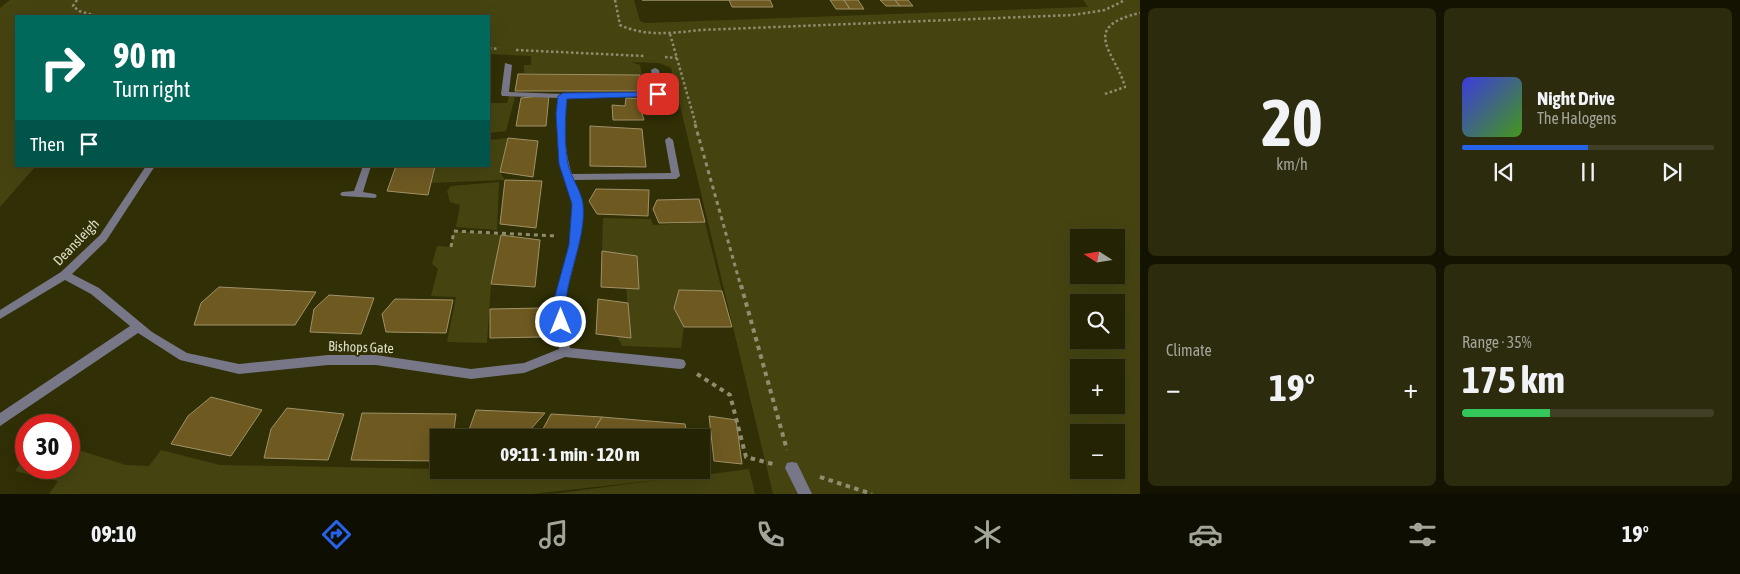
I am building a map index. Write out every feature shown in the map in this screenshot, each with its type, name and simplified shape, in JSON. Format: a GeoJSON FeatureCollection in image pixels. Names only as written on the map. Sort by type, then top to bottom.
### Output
{"type":"FeatureCollection","features":[{"type":"Feature","properties":{"kind":"street"},"geometry":{"type":"LineString","coordinates":[[508,66],[505,94],[563,96],[658,94],[655,70]]}},
{"type":"Feature","properties":{"kind":"street"},"geometry":{"type":"LineString","coordinates":[[563,96],[560,114],[564,164],[578,204],[575,236],[558,307],[566,352]]}},
{"type":"Feature","properties":{"kind":"street"},"geometry":{"type":"LineString","coordinates":[[568,177],[676,176],[669,140]]}},
{"type":"Feature","properties":{"kind":"street","name":"Deansleigh"},"geometry":{"type":"LineString","coordinates":[[0,315],[65,275],[103,238],[150,167]]}},
{"type":"Feature","properties":{"kind":"street"},"geometry":{"type":"LineString","coordinates":[[358,194],[367,167]]}},
{"type":"Feature","properties":{"kind":"street"},"geometry":{"type":"LineString","coordinates":[[345,194],[372,196]]}},
{"type":"Feature","properties":{"kind":"street","name":"Bishops Gate"},"geometry":{"type":"LineString","coordinates":[[65,275],[95,291],[138,327],[184,357],[239,370],[328,360],[376,360],[470,374],[524,368],[566,352],[680,364]]}},
{"type":"Feature","properties":{"kind":"street"},"geometry":{"type":"LineString","coordinates":[[0,420],[138,327]]}},
{"type":"Feature","properties":{"kind":"street"},"geometry":{"type":"LineString","coordinates":[[792,468],[805,494]]}},
{"type":"Feature","properties":{"kind":"path"},"geometry":{"type":"LineString","coordinates":[[78,0],[73,6],[79,11],[93,15]]}},
{"type":"Feature","properties":{"kind":"path"},"geometry":{"type":"LineString","coordinates":[[615,0],[620,25],[629,30],[642,33],[670,34],[701,30],[1073,15],[1105,10],[1125,0]]}},
{"type":"Feature","properties":{"kind":"path"},"geometry":{"type":"LineString","coordinates":[[1105,94],[1125,87],[1106,48],[1105,35],[1109,27],[1119,19],[1140,13]]}},
{"type":"Feature","properties":{"kind":"path"},"geometry":{"type":"LineString","coordinates":[[670,34],[792,468]]}},
{"type":"Feature","properties":{"kind":"path"},"geometry":{"type":"LineString","coordinates":[[490,48],[648,56]]}},
{"type":"Feature","properties":{"kind":"path"},"geometry":{"type":"LineString","coordinates":[[658,57],[677,58]]}},
{"type":"Feature","properties":{"kind":"path"},"geometry":{"type":"LineString","coordinates":[[451,247],[456,222]]}},
{"type":"Feature","properties":{"kind":"path"},"geometry":{"type":"LineString","coordinates":[[456,227],[454,232],[575,236]]}},
{"type":"Feature","properties":{"kind":"path"},"geometry":{"type":"LineString","coordinates":[[680,364],[730,395],[746,457],[792,468],[872,494]]}},
{"type":"Feature","properties":{"kind":"shaded area"},"geometry":{"type":"Polygon","coordinates":[[[10,0],[634,0],[640,21],[645,23],[1088,7],[1083,0],[1140,0],[1140,494],[773,494],[671,68],[659,63],[631,62],[640,65],[642,75],[524,73],[524,65],[531,65],[531,56],[490,54],[490,15],[15,15],[15,167],[35,167],[0,207],[0,8],[10,0]]]}},
{"type":"Feature","properties":{"kind":"shaded area"},"geometry":{"type":"Polygon","coordinates":[[[509,96],[515,97],[506,131],[490,133],[490,103],[507,103],[509,96]]]}},
{"type":"Feature","properties":{"kind":"shaded area"},"geometry":{"type":"Polygon","coordinates":[[[508,138],[500,172],[505,180],[429,183],[433,167],[490,167],[490,140],[508,138]]]}},
{"type":"Feature","properties":{"kind":"shaded area"},"geometry":{"type":"Polygon","coordinates":[[[499,182],[497,230],[456,227],[460,205],[450,202],[447,191],[451,186],[499,182]]]}},
{"type":"Feature","properties":{"kind":"shaded area"},"geometry":{"type":"Polygon","coordinates":[[[603,218],[651,219],[653,225],[705,222],[722,291],[679,290],[674,308],[684,327],[681,348],[622,346],[617,336],[631,338],[626,288],[639,289],[637,256],[602,251],[603,218]]]}},
{"type":"Feature","properties":{"kind":"shaded area"},"geometry":{"type":"Polygon","coordinates":[[[454,231],[501,235],[491,284],[487,343],[447,342],[456,297],[431,296],[438,269],[432,264],[437,246],[451,247],[454,231]]]}},
{"type":"Feature","properties":{"kind":"shaded area"},"geometry":{"type":"Polygon","coordinates":[[[80,450],[126,465],[149,466],[161,450],[220,465],[430,469],[430,479],[710,479],[710,474],[749,469],[755,494],[552,494],[659,480],[532,494],[49,494],[58,481],[49,479],[80,479],[80,450]]]}},
{"type":"Feature","properties":{"kind":"building"},"geometry":{"type":"Polygon","coordinates":[[[729,0],[770,0],[773,7],[732,7],[729,0]]]}},
{"type":"Feature","properties":{"kind":"building"},"geometry":{"type":"Polygon","coordinates":[[[830,0],[844,0],[850,9],[836,9],[830,0]]]}},
{"type":"Feature","properties":{"kind":"building"},"geometry":{"type":"Polygon","coordinates":[[[844,0],[858,0],[864,9],[850,9],[844,0]]]}},
{"type":"Feature","properties":{"kind":"building"},"geometry":{"type":"Polygon","coordinates":[[[880,0],[895,0],[900,6],[886,6],[880,0]]]}},
{"type":"Feature","properties":{"kind":"building"},"geometry":{"type":"Polygon","coordinates":[[[895,0],[908,0],[913,6],[900,6],[895,0]]]}},
{"type":"Feature","properties":{"kind":"building"},"geometry":{"type":"Polygon","coordinates":[[[518,74],[640,75],[642,91],[515,91],[518,74]]]}},
{"type":"Feature","properties":{"kind":"building"},"geometry":{"type":"Polygon","coordinates":[[[549,95],[546,126],[516,126],[521,98],[549,95]]]}},
{"type":"Feature","properties":{"kind":"building"},"geometry":{"type":"Polygon","coordinates":[[[626,98],[653,99],[655,109],[641,110],[644,120],[613,120],[612,105],[625,106],[626,98]]]}},
{"type":"Feature","properties":{"kind":"building"},"geometry":{"type":"Polygon","coordinates":[[[590,126],[642,129],[646,167],[590,166],[590,126]]]}},
{"type":"Feature","properties":{"kind":"building"},"geometry":{"type":"Polygon","coordinates":[[[508,138],[538,141],[533,177],[500,172],[508,138]]]}},
{"type":"Feature","properties":{"kind":"building"},"geometry":{"type":"Polygon","coordinates":[[[396,167],[435,167],[428,195],[387,191],[396,167]]]}},
{"type":"Feature","properties":{"kind":"building"},"geometry":{"type":"Polygon","coordinates":[[[505,180],[542,181],[536,228],[500,224],[505,180]]]}},
{"type":"Feature","properties":{"kind":"building"},"geometry":{"type":"Polygon","coordinates":[[[596,189],[649,190],[648,216],[597,214],[589,201],[596,189]]]}},
{"type":"Feature","properties":{"kind":"building"},"geometry":{"type":"Polygon","coordinates":[[[699,199],[705,222],[659,223],[653,209],[657,200],[699,199]]]}},
{"type":"Feature","properties":{"kind":"building"},"geometry":{"type":"Polygon","coordinates":[[[501,235],[540,240],[535,287],[491,284],[501,235]]]}},
{"type":"Feature","properties":{"kind":"building"},"geometry":{"type":"Polygon","coordinates":[[[602,251],[637,256],[639,289],[601,287],[602,251]]]}},
{"type":"Feature","properties":{"kind":"building"},"geometry":{"type":"Polygon","coordinates":[[[219,287],[316,292],[295,325],[194,325],[201,303],[219,287]]]}},
{"type":"Feature","properties":{"kind":"building"},"geometry":{"type":"Polygon","coordinates":[[[679,290],[722,291],[732,327],[684,327],[674,308],[679,290]]]}},
{"type":"Feature","properties":{"kind":"building"},"geometry":{"type":"Polygon","coordinates":[[[329,295],[374,298],[361,334],[310,332],[314,309],[329,295]]]}},
{"type":"Feature","properties":{"kind":"building"},"geometry":{"type":"Polygon","coordinates":[[[395,299],[453,300],[446,333],[386,332],[382,314],[395,299]]]}},
{"type":"Feature","properties":{"kind":"building"},"geometry":{"type":"Polygon","coordinates":[[[598,299],[628,303],[631,338],[596,334],[598,299]]]}},
{"type":"Feature","properties":{"kind":"building"},"geometry":{"type":"Polygon","coordinates":[[[542,308],[542,337],[490,338],[490,309],[542,308]]]}},
{"type":"Feature","properties":{"kind":"building"},"geometry":{"type":"Polygon","coordinates":[[[211,397],[262,410],[231,456],[171,444],[188,416],[211,397]]]}},
{"type":"Feature","properties":{"kind":"building"},"geometry":{"type":"Polygon","coordinates":[[[287,408],[344,414],[328,460],[264,458],[271,429],[287,408]]]}},
{"type":"Feature","properties":{"kind":"building"},"geometry":{"type":"Polygon","coordinates":[[[476,410],[545,413],[531,429],[469,429],[476,410]]]}},
{"type":"Feature","properties":{"kind":"building"},"geometry":{"type":"Polygon","coordinates":[[[362,413],[456,414],[454,429],[430,429],[430,461],[351,460],[362,413]]]}},
{"type":"Feature","properties":{"kind":"building"},"geometry":{"type":"Polygon","coordinates":[[[551,414],[602,417],[595,429],[543,429],[551,414]]]}},
{"type":"Feature","properties":{"kind":"building"},"geometry":{"type":"Polygon","coordinates":[[[709,416],[736,420],[742,464],[714,461],[709,416]]]}},
{"type":"Feature","properties":{"kind":"building"},"geometry":{"type":"Polygon","coordinates":[[[602,417],[685,424],[686,429],[595,429],[602,417]]]}},
{"type":"Feature","properties":{"kind":"route"},"geometry":{"type":"LineString","coordinates":[[561,322],[558,307],[574,245],[578,204],[564,164],[560,114],[563,96],[658,94]]}}]}
